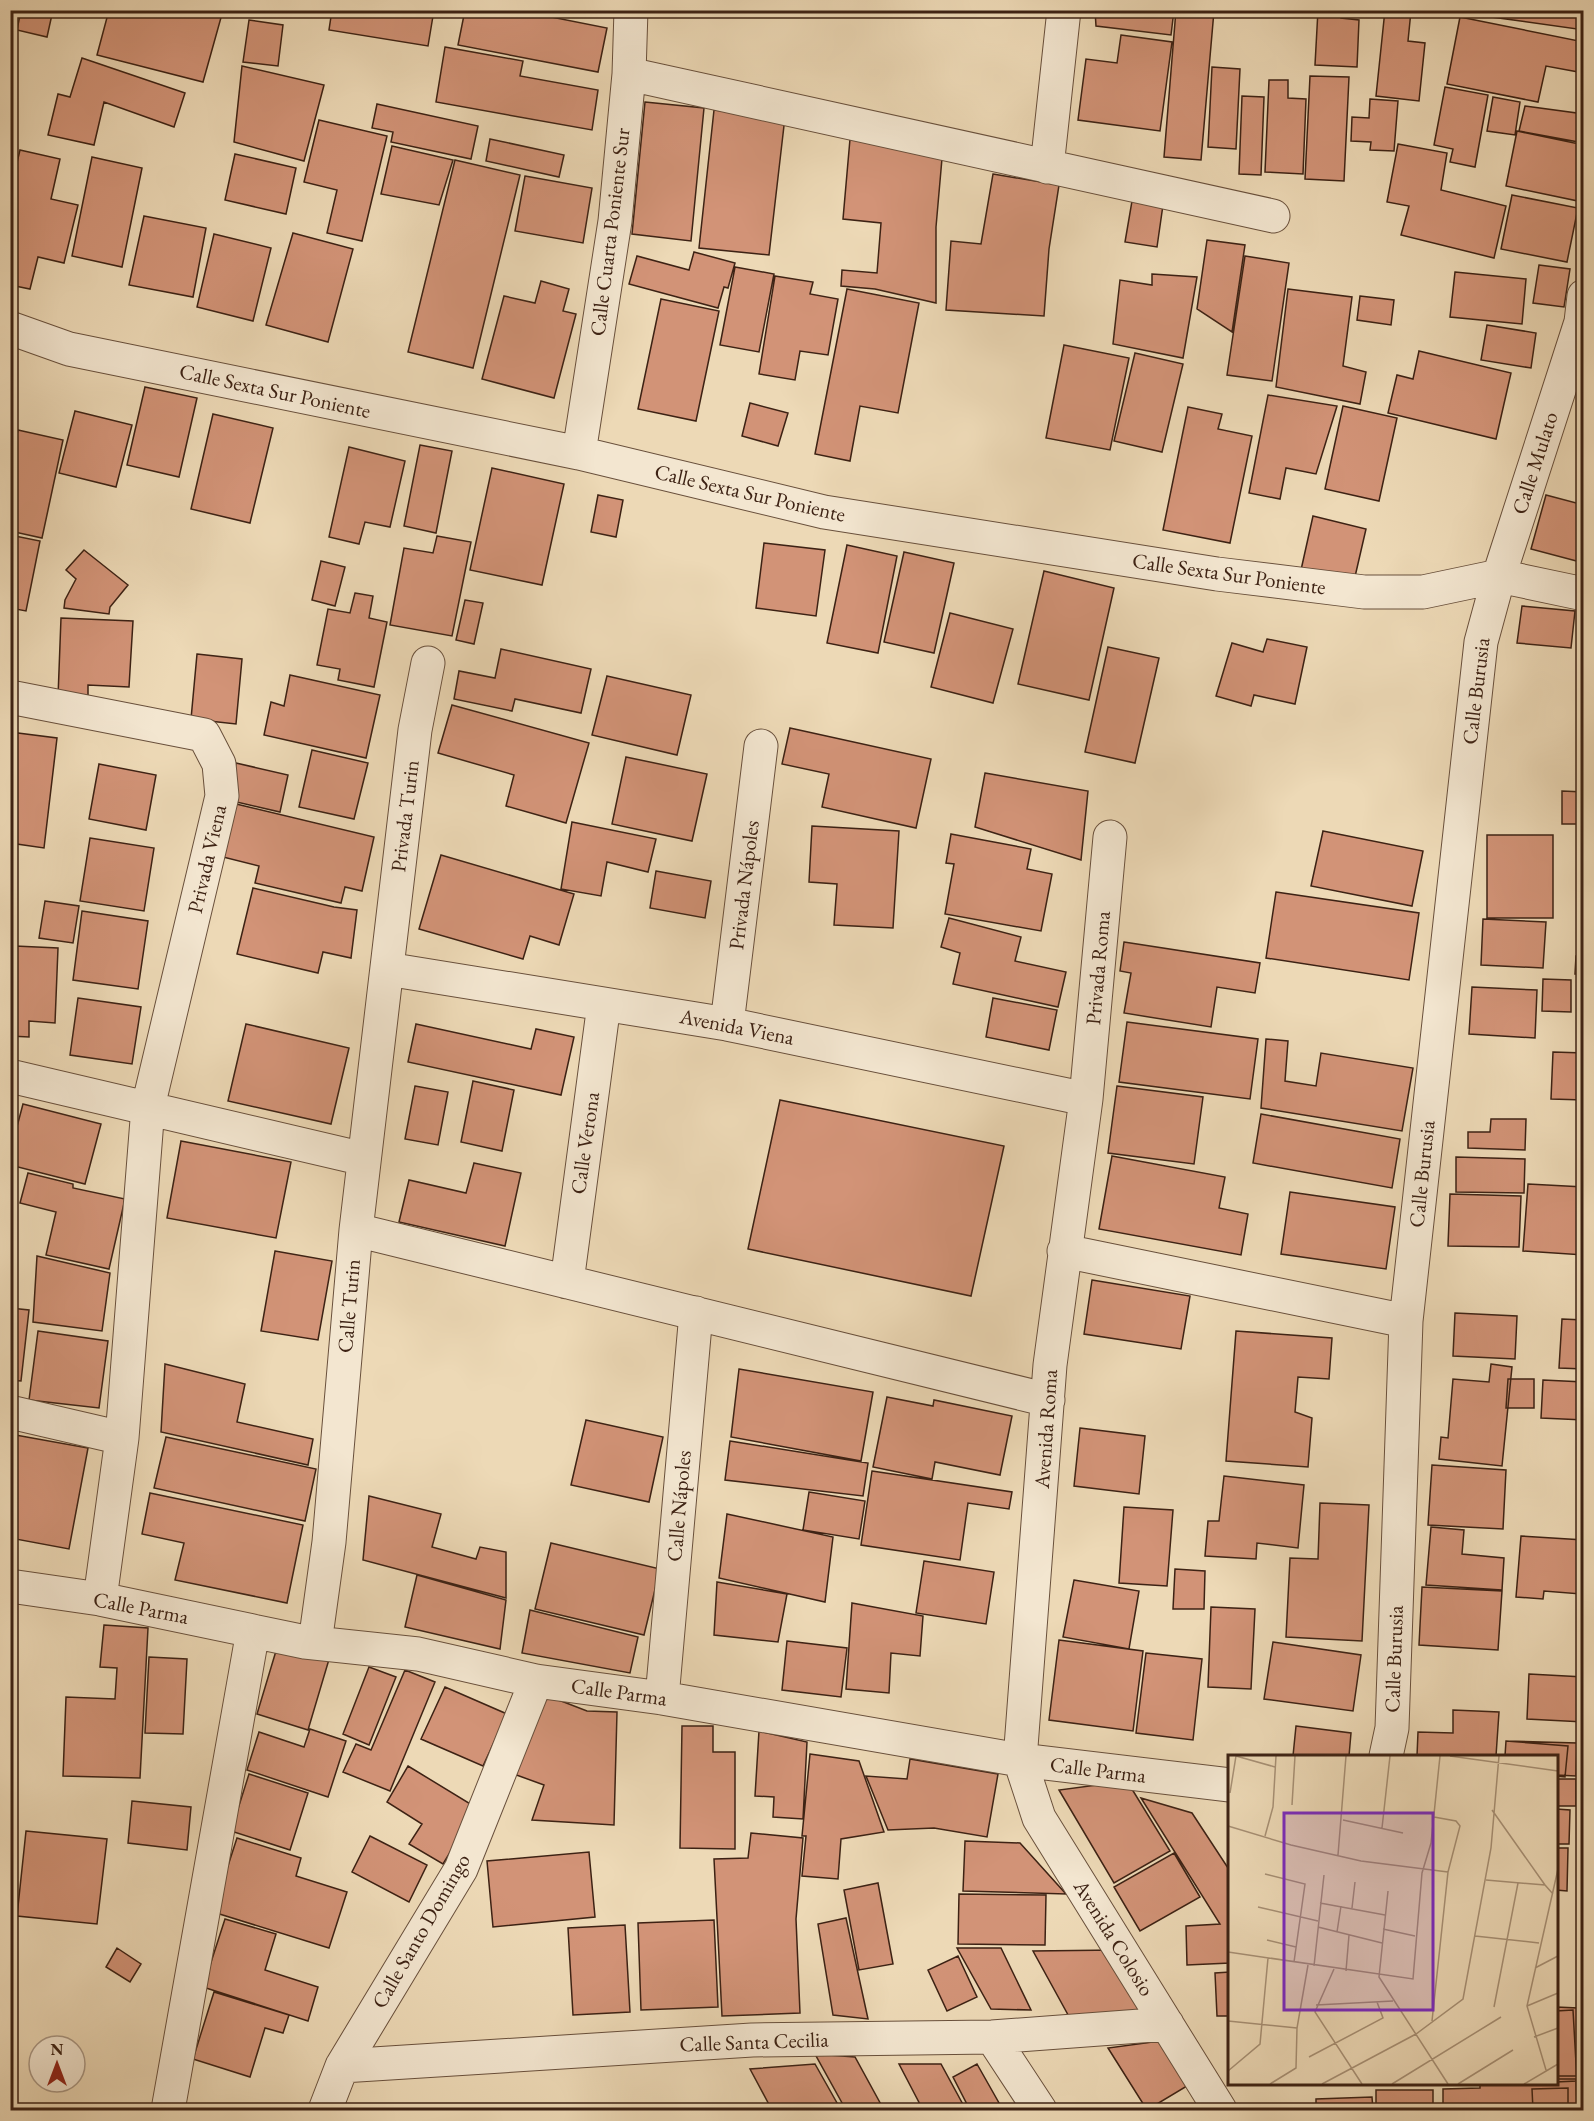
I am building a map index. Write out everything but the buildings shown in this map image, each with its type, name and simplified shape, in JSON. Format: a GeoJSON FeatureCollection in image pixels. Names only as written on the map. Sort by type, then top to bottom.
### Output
{"type":"FeatureCollection","features":[{"type":"Feature","properties":{"kind":"street","name":"Calle Cuarta Poniente Sur"},"geometry":{"type":"LineString","coordinates":[[579,453],[615,221],[629,74],[631,10]]}},
{"type":"Feature","properties":{"kind":"street"},"geometry":{"type":"LineString","coordinates":[[1047,167],[1064,10]]}},
{"type":"Feature","properties":{"kind":"street"},"geometry":{"type":"LineString","coordinates":[[629,74],[1273,216]]}},
{"type":"Feature","properties":{"kind":"street","name":"Calle Mulato"},"geometry":{"type":"LineString","coordinates":[[1496,585],[1581,322],[1584,296]]}},
{"type":"Feature","properties":{"kind":"street","name":"Calle Sexta Sur Poniente"},"geometry":{"type":"LineString","coordinates":[[10,328],[69,349],[579,453],[824,512],[1229,576],[1364,592],[1423,592],[1496,585]]}},
{"type":"Feature","properties":{"kind":"street"},"geometry":{"type":"LineString","coordinates":[[1496,585],[1584,594]]}},
{"type":"Feature","properties":{"kind":"street","name":"Calle Burusia"},"geometry":{"type":"LineString","coordinates":[[1386,1755],[1392,1728],[1406,1321],[1481,642],[1496,585]]}},
{"type":"Feature","properties":{"kind":"street","name":"Privada Turin"},"geometry":{"type":"LineString","coordinates":[[387,969],[415,730],[428,663]]}},
{"type":"Feature","properties":{"kind":"street","name":"Privada Viena"},"geometry":{"type":"LineString","coordinates":[[10,697],[204,735],[219,764],[222,796],[148,1107]]}},
{"type":"Feature","properties":{"kind":"street","name":"Privada Nápoles"},"geometry":{"type":"LineString","coordinates":[[727,1024],[761,746]]}},
{"type":"Feature","properties":{"kind":"street","name":"Privada Roma"},"geometry":{"type":"LineString","coordinates":[[1086,1099],[1110,837]]}},
{"type":"Feature","properties":{"kind":"street","name":"Avenida Viena"},"geometry":{"type":"LineString","coordinates":[[387,969],[727,1024],[1086,1099]]}},
{"type":"Feature","properties":{"kind":"street","name":"Calle Turin"},"geometry":{"type":"LineString","coordinates":[[315,1643],[329,1542],[356,1230],[387,969]]}},
{"type":"Feature","properties":{"kind":"street","name":"Calle Verona"},"geometry":{"type":"LineString","coordinates":[[567,1282],[604,1004]]}},
{"type":"Feature","properties":{"kind":"street"},"geometry":{"type":"LineString","coordinates":[[10,1076],[364,1159]]}},
{"type":"Feature","properties":{"kind":"street","name":"Avenida Roma"},"geometry":{"type":"LineString","coordinates":[[1020,1760],[1050,1365],[1086,1099]]}},
{"type":"Feature","properties":{"kind":"street"},"geometry":{"type":"LineString","coordinates":[[100,1599],[122,1438],[148,1107]]}},
{"type":"Feature","properties":{"kind":"street"},"geometry":{"type":"LineString","coordinates":[[356,1230],[1048,1400]]}},
{"type":"Feature","properties":{"kind":"street"},"geometry":{"type":"LineString","coordinates":[[1065,1251],[1406,1321]]}},
{"type":"Feature","properties":{"kind":"street","name":"Calle Nápoles"},"geometry":{"type":"LineString","coordinates":[[662,1698],[696,1313]]}},
{"type":"Feature","properties":{"kind":"street"},"geometry":{"type":"LineString","coordinates":[[10,1412],[122,1438]]}},
{"type":"Feature","properties":{"kind":"street","name":"Calle Parma"},"geometry":{"type":"LineString","coordinates":[[10,1586],[100,1599],[315,1643],[418,1654],[536,1681],[662,1698],[1020,1760],[1228,1785]]}},
{"type":"Feature","properties":{"kind":"street"},"geometry":{"type":"LineString","coordinates":[[168,2110],[253,1631]]}},
{"type":"Feature","properties":{"kind":"street","name":"Calle Santo Domingo"},"geometry":{"type":"LineString","coordinates":[[325,2110],[342,2066],[461,1869],[536,1681]]}},
{"type":"Feature","properties":{"kind":"street","name":"Avenida Colosio"},"geometry":{"type":"LineString","coordinates":[[1020,1760],[1039,1818],[1220,2110]]}},
{"type":"Feature","properties":{"kind":"street","name":"Calle Santa Cecilia"},"geometry":{"type":"LineString","coordinates":[[342,2066],[752,2040],[992,2037],[1167,2024]]}},
{"type":"Feature","properties":{"kind":"street"},"geometry":{"type":"LineString","coordinates":[[992,2037],[1040,2110]]}}]}
